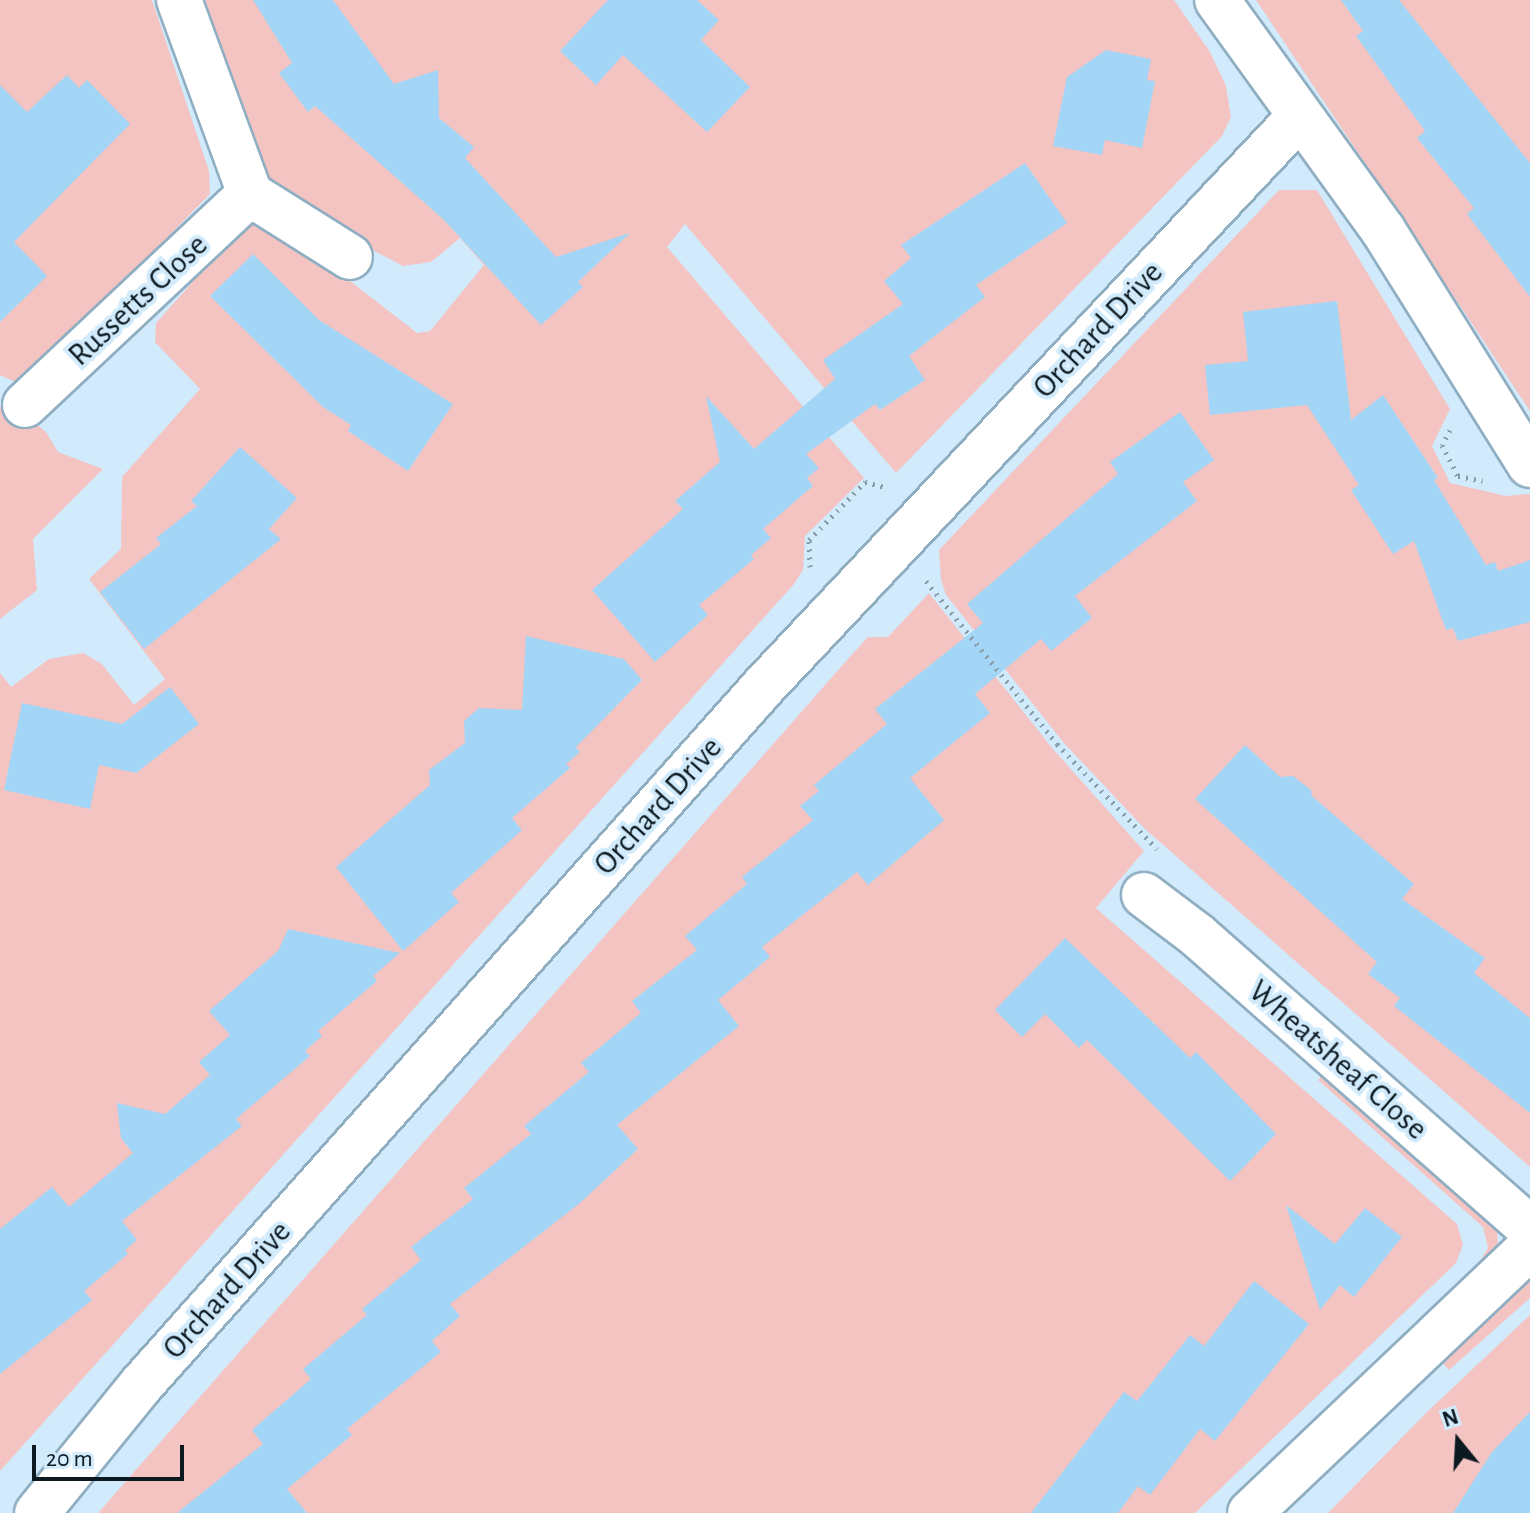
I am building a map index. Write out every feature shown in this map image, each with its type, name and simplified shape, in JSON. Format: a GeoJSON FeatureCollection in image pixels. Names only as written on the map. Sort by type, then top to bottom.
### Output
{"type":"FeatureCollection","features":[{"type":"Feature","properties":{"kind":"street"},"geometry":{"type":"LineString","coordinates":[[179,0],[250,194],[350,257]]}},
{"type":"Feature","properties":{"kind":"street"},"geometry":{"type":"LineString","coordinates":[[1217,0],[1383,230],[1480,428],[1513,474]]}},
{"type":"Feature","properties":{"kind":"street","name":"Orchard Drive"},"geometry":{"type":"LineString","coordinates":[[37,1513],[141,1385],[764,686],[1299,117]]}},
{"type":"Feature","properties":{"kind":"street","name":"Russetts Close"},"geometry":{"type":"LineString","coordinates":[[25,405],[250,194]]}},
{"type":"Feature","properties":{"kind":"street","name":"Wheatsheaf Close"},"geometry":{"type":"LineString","coordinates":[[1144,895],[1197,935],[1530,1229]]}},
{"type":"Feature","properties":{"kind":"street"},"geometry":{"type":"LineString","coordinates":[[1250,1513],[1530,1247]]}},
{"type":"Feature","properties":{"kind":"path"},"geometry":{"type":"LineString","coordinates":[[1480,428],[1442,445],[1458,476],[1513,474]]}},
{"type":"Feature","properties":{"kind":"path"},"geometry":{"type":"LineString","coordinates":[[919,596],[934,580]]}},
{"type":"Feature","properties":{"kind":"shaded area"},"geometry":{"type":"Polygon","coordinates":[[[0,0],[152,0],[209,171],[210,194],[22,385],[0,375],[0,0]]]}},
{"type":"Feature","properties":{"kind":"shaded area"},"geometry":{"type":"Polygon","coordinates":[[[198,0],[1174,0],[1210,52],[1226,86],[1231,117],[1222,136],[896,473],[685,224],[667,247],[864,478],[805,536],[803,570],[794,584],[0,1471],[0,673],[11,687],[49,659],[83,653],[102,664],[134,705],[165,679],[89,579],[121,549],[122,477],[200,389],[155,342],[156,323],[248,220],[273,221],[417,333],[430,331],[484,265],[460,238],[431,262],[403,266],[272,197],[198,0]]]}},
{"type":"Feature","properties":{"kind":"shaded area"},"geometry":{"type":"Polygon","coordinates":[[[1256,0],[1530,0],[1530,411],[1465,313],[1256,0]]]}},
{"type":"Feature","properties":{"kind":"shaded area"},"geometry":{"type":"Polygon","coordinates":[[[1279,190],[1317,190],[1450,409],[1432,446],[1450,483],[1506,496],[1530,494],[1530,1167],[1144,828],[1064,743],[946,595],[941,580],[939,550],[1279,190]]]}},
{"type":"Feature","properties":{"kind":"shaded area"},"geometry":{"type":"Polygon","coordinates":[[[0,406],[18,422],[34,422],[46,432],[58,452],[103,469],[33,539],[37,590],[0,619],[0,406]]]}},
{"type":"Feature","properties":{"kind":"shaded area"},"geometry":{"type":"Polygon","coordinates":[[[929,593],[1053,749],[1144,851],[1096,908],[1457,1224],[1463,1245],[1456,1263],[1195,1513],[98,1513],[847,660],[868,637],[888,637],[929,593]]]}},
{"type":"Feature","properties":{"kind":"shaded area"},"geometry":{"type":"Polygon","coordinates":[[[1327,1070],[1497,1228],[1498,1255],[1474,1271],[1488,1248],[1483,1227],[1318,1080],[1327,1070]]]}},
{"type":"Feature","properties":{"kind":"shaded area"},"geometry":{"type":"Polygon","coordinates":[[[1530,1280],[1530,1298],[1449,1370],[1441,1361],[1530,1280]]]}},
{"type":"Feature","properties":{"kind":"shaded area"},"geometry":{"type":"Polygon","coordinates":[[[1530,1315],[1530,1513],[1328,1513],[1427,1412],[1530,1315]]]}},
{"type":"Feature","properties":{"kind":"building"},"geometry":{"type":"Polygon","coordinates":[[[253,0],[333,0],[394,84],[438,70],[439,118],[474,147],[465,158],[556,257],[630,233],[578,282],[583,287],[541,325],[443,219],[315,106],[308,112],[279,73],[292,63],[253,0]]]}},
{"type":"Feature","properties":{"kind":"building"},"geometry":{"type":"Polygon","coordinates":[[[608,0],[697,0],[719,20],[701,40],[750,87],[707,132],[623,55],[596,85],[560,51],[608,0]]]}},
{"type":"Feature","properties":{"kind":"building"},"geometry":{"type":"Polygon","coordinates":[[[1341,0],[1399,0],[1530,163],[1530,297],[1467,214],[1474,208],[1417,138],[1425,131],[1356,36],[1363,31],[1341,0]]]}},
{"type":"Feature","properties":{"kind":"building"},"geometry":{"type":"Polygon","coordinates":[[[1106,50],[1151,59],[1147,80],[1155,81],[1142,148],[1105,140],[1102,155],[1053,146],[1067,77],[1106,50]]]}},
{"type":"Feature","properties":{"kind":"building"},"geometry":{"type":"Polygon","coordinates":[[[67,75],[79,88],[87,80],[130,124],[14,242],[47,276],[0,322],[0,85],[27,112],[67,75]]]}},
{"type":"Feature","properties":{"kind":"building"},"geometry":{"type":"Polygon","coordinates":[[[1025,163],[1067,223],[976,285],[985,297],[909,356],[925,380],[880,410],[875,404],[806,454],[819,468],[807,478],[813,486],[763,529],[771,538],[751,555],[754,559],[699,605],[708,615],[655,662],[592,590],[683,509],[675,501],[720,462],[706,396],[754,449],[835,379],[823,360],[903,304],[884,281],[911,258],[901,245],[1025,163]]]}},
{"type":"Feature","properties":{"kind":"building"},"geometry":{"type":"Polygon","coordinates":[[[253,254],[319,320],[453,404],[408,471],[348,431],[351,425],[323,407],[210,296],[253,254]]]}},
{"type":"Feature","properties":{"kind":"building"},"geometry":{"type":"Polygon","coordinates":[[[1337,301],[1351,420],[1383,395],[1438,478],[1434,480],[1486,565],[1495,562],[1498,571],[1530,560],[1530,622],[1458,641],[1453,628],[1446,630],[1414,541],[1393,554],[1351,490],[1359,485],[1307,405],[1210,415],[1205,365],[1248,361],[1243,312],[1337,301]]]}},
{"type":"Feature","properties":{"kind":"building"},"geometry":{"type":"Polygon","coordinates":[[[1180,412],[1214,460],[1183,482],[1197,501],[1075,596],[1092,618],[1051,651],[1041,639],[975,694],[990,713],[910,778],[944,820],[868,885],[857,872],[762,947],[770,957],[718,1000],[739,1026],[617,1125],[638,1149],[580,1203],[450,1304],[460,1316],[432,1341],[441,1352],[347,1429],[352,1435],[287,1489],[307,1513],[177,1513],[263,1444],[252,1430],[311,1379],[303,1369],[367,1315],[362,1309],[421,1260],[411,1247],[473,1199],[464,1188],[531,1134],[524,1126],[589,1072],[581,1063],[641,1013],[632,1001],[697,950],[685,936],[747,884],[742,877],[813,820],[800,806],[819,791],[814,785],[887,724],[875,709],[983,623],[967,604],[1118,474],[1110,462],[1180,412]]]}},
{"type":"Feature","properties":{"kind":"building"},"geometry":{"type":"Polygon","coordinates":[[[240,447],[297,498],[269,529],[281,539],[144,649],[100,592],[161,544],[156,538],[197,506],[191,501],[240,447]]]}},
{"type":"Feature","properties":{"kind":"building"},"geometry":{"type":"Polygon","coordinates":[[[526,636],[624,659],[642,680],[576,747],[580,752],[566,764],[570,768],[512,818],[522,830],[451,893],[459,902],[403,951],[336,867],[430,785],[429,770],[465,743],[464,721],[479,708],[522,710],[526,636]]]}},
{"type":"Feature","properties":{"kind":"building"},"geometry":{"type":"Polygon","coordinates":[[[170,687],[199,724],[136,773],[99,765],[90,809],[4,790],[22,703],[122,724],[170,687]]]}},
{"type":"Feature","properties":{"kind":"building"},"geometry":{"type":"Polygon","coordinates":[[[1245,745],[1280,777],[1293,776],[1311,790],[1312,796],[1414,884],[1402,899],[1485,958],[1474,973],[1530,1018],[1530,1113],[1394,1006],[1400,998],[1368,974],[1377,962],[1195,799],[1245,745]]]}},
{"type":"Feature","properties":{"kind":"building"},"geometry":{"type":"Polygon","coordinates":[[[288,929],[400,953],[373,976],[377,981],[318,1031],[322,1036],[305,1051],[310,1056],[236,1119],[242,1126],[122,1221],[137,1240],[125,1250],[128,1254],[84,1291],[92,1300],[0,1374],[0,1229],[52,1187],[69,1207],[133,1153],[121,1138],[117,1103],[165,1114],[210,1075],[199,1062],[230,1035],[209,1011],[278,951],[288,929]]]}},
{"type":"Feature","properties":{"kind":"building"},"geometry":{"type":"Polygon","coordinates":[[[1065,938],[1190,1058],[1196,1052],[1276,1134],[1230,1181],[1087,1040],[1079,1048],[1045,1014],[1022,1037],[995,1010],[1065,938]]]}},
{"type":"Feature","properties":{"kind":"building"},"geometry":{"type":"Polygon","coordinates":[[[1286,1205],[1335,1244],[1365,1208],[1402,1237],[1354,1297],[1340,1285],[1320,1310],[1286,1205]]]}},
{"type":"Feature","properties":{"kind":"building"},"geometry":{"type":"Polygon","coordinates":[[[1254,1281],[1309,1324],[1215,1441],[1200,1429],[1150,1495],[1138,1486],[1118,1513],[1031,1513],[1124,1392],[1137,1401],[1190,1335],[1204,1346],[1254,1281]]]}},
{"type":"Feature","properties":{"kind":"building"},"geometry":{"type":"Polygon","coordinates":[[[1530,1412],[1530,1513],[1453,1513],[1492,1452],[1530,1412]]]}}]}
